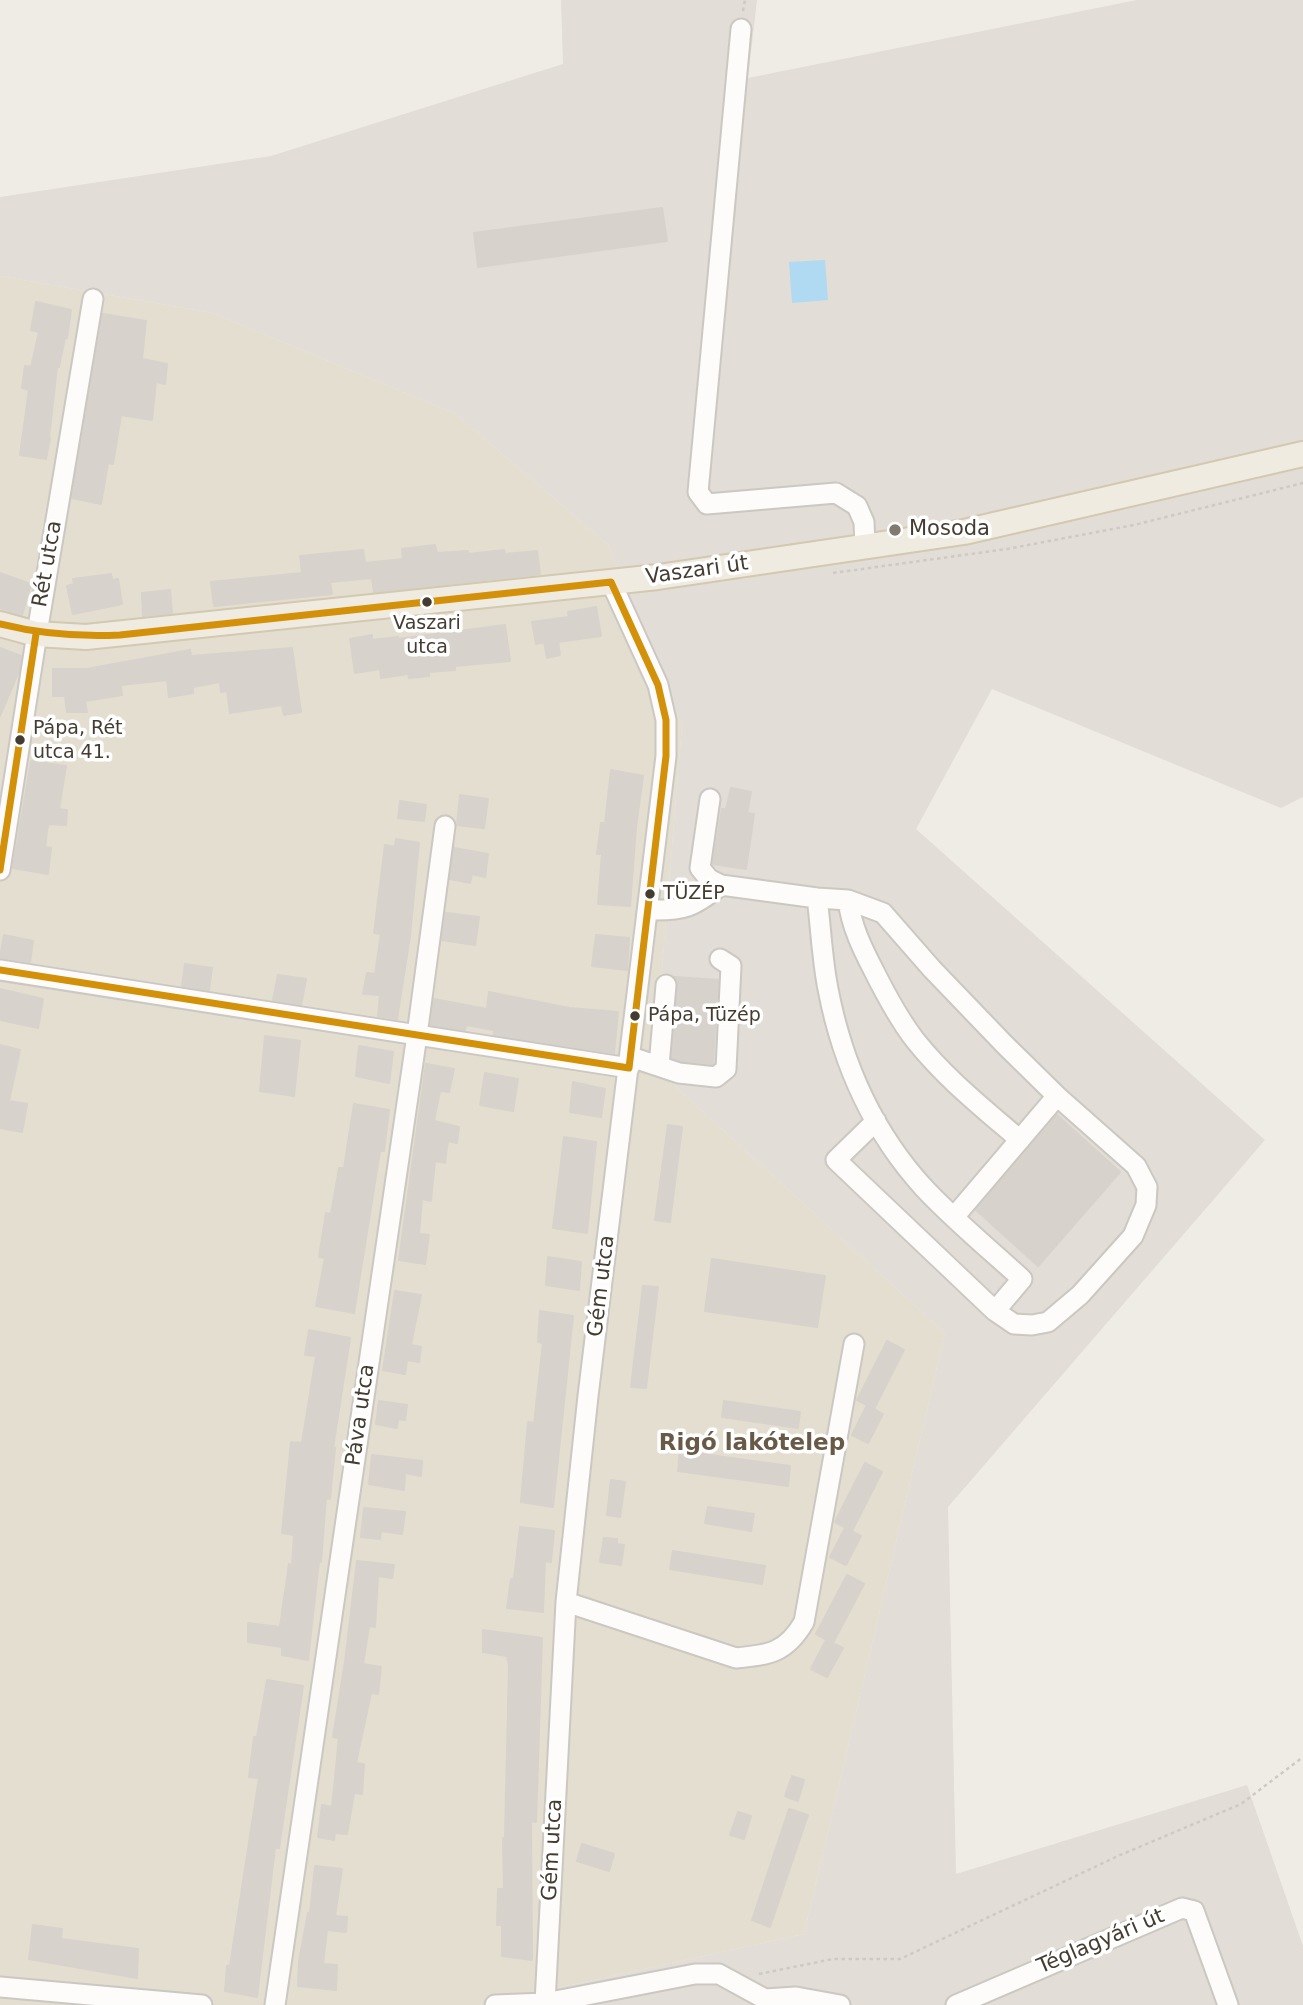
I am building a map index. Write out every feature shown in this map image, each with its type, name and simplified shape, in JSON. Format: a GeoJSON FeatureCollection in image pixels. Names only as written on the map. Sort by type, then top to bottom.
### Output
{"type":"FeatureCollection","features":[{"type":"Feature","properties":{"kind":"main road","name":"Vaszari út"},"geometry":{"type":"LineString","coordinates":[[0,624],[36,634],[86,637],[658,577],[964,532],[1303,454]]}},
{"type":"Feature","properties":{"kind":"street"},"geometry":{"type":"LineString","coordinates":[[741,29],[698,492],[707,504],[836,493],[857,506],[864,522],[864,547]]}},
{"type":"Feature","properties":{"kind":"street","name":"Rét utca"},"geometry":{"type":"LineString","coordinates":[[0,870],[36,634],[93,299]]}},
{"type":"Feature","properties":{"kind":"street","name":"Gém utca"},"geometry":{"type":"LineString","coordinates":[[545,2003],[566,1601],[588,1396],[666,756],[666,720],[651,668],[611,582]]}},
{"type":"Feature","properties":{"kind":"street"},"geometry":{"type":"LineString","coordinates":[[710,799],[700,868],[709,879],[722,885],[848,900],[883,913],[932,969],[1057,1096],[1136,1166],[1147,1187],[1146,1205],[1133,1236],[1080,1295],[1048,1322],[1014,1324],[995,1311],[836,1160],[876,1121]]}},
{"type":"Feature","properties":{"kind":"street","name":"Páva utca"},"geometry":{"type":"LineString","coordinates":[[275,2005],[445,826]]}},
{"type":"Feature","properties":{"kind":"street"},"geometry":{"type":"LineString","coordinates":[[649,910],[686,908],[705,899],[722,885]]}},
{"type":"Feature","properties":{"kind":"street"},"geometry":{"type":"LineString","coordinates":[[817,898],[827,986],[840,1041],[855,1082],[876,1121],[924,1188],[1022,1279],[995,1311]]}},
{"type":"Feature","properties":{"kind":"street"},"geometry":{"type":"LineString","coordinates":[[848,900],[850,915],[864,951],[892,1007],[914,1039],[957,1086],[1020,1140]]}},
{"type":"Feature","properties":{"kind":"street"},"geometry":{"type":"LineString","coordinates":[[0,970],[416,1035],[659,1066],[679,1073],[716,1077],[726,1069],[731,966],[720,959]]}},
{"type":"Feature","properties":{"kind":"street"},"geometry":{"type":"LineString","coordinates":[[659,1066],[666,985]]}},
{"type":"Feature","properties":{"kind":"street"},"geometry":{"type":"LineString","coordinates":[[954,1217],[1057,1096]]}},
{"type":"Feature","properties":{"kind":"street"},"geometry":{"type":"LineString","coordinates":[[566,1601],[736,1658],[765,1656],[793,1640],[804,1622],[854,1343]]}},
{"type":"Feature","properties":{"kind":"street","name":"Téglagyári út"},"geometry":{"type":"LineString","coordinates":[[956,2005],[1182,1908],[1194,1911],[1228,2005]]}},
{"type":"Feature","properties":{"kind":"street"},"geometry":{"type":"LineString","coordinates":[[495,2005],[545,2003],[695,1974],[719,1974],[765,1999],[796,1997],[840,2005]]}},
{"type":"Feature","properties":{"kind":"street"},"geometry":{"type":"LineString","coordinates":[[0,1987],[202,2005]]}},
{"type":"Feature","properties":{"kind":"path"},"geometry":{"type":"LineString","coordinates":[[731,1980],[833,1959],[900,1959],[1118,1856],[1241,1804],[1303,1757]]}},
{"type":"Feature","properties":{"kind":"shaded area"},"geometry":{"type":"Polygon","coordinates":[[[561,0],[757,0],[748,78],[1137,0],[1303,0],[1303,797],[1281,808],[992,689],[916,829],[1265,1140],[948,1507],[956,1874],[1247,1785],[1303,1946],[1303,2005],[480,2005],[804,1934],[945,1333],[654,1067],[682,725],[608,545],[456,414],[213,313],[0,276],[0,197],[271,156],[563,64],[561,0]]]}},
{"type":"Feature","properties":{"kind":"shaded area"},"geometry":{"type":"Polygon","coordinates":[[[0,276],[213,313],[456,414],[608,545],[682,725],[654,1067],[945,1333],[804,1934],[480,2005],[0,2005],[0,276]]]}},
{"type":"Feature","properties":{"kind":"water"},"geometry":{"type":"Polygon","coordinates":[[[825,260],[828,300],[792,303],[789,262],[825,260]]]}},
{"type":"Feature","properties":{"kind":"building"},"geometry":{"type":"Polygon","coordinates":[[[662,208],[667,241],[478,267],[474,233],[662,208]]]}},
{"type":"Feature","properties":{"kind":"building"},"geometry":{"type":"Polygon","coordinates":[[[36,302],[71,310],[67,338],[57,367],[46,459],[20,455],[29,390],[22,388],[25,366],[31,367],[39,332],[31,330],[36,302]]]}},
{"type":"Feature","properties":{"kind":"building"},"geometry":{"type":"Polygon","coordinates":[[[103,314],[146,321],[142,359],[167,364],[165,384],[156,382],[152,420],[121,415],[113,464],[108,463],[101,504],[72,498],[103,314]]]}},
{"type":"Feature","properties":{"kind":"building"},"geometry":{"type":"Polygon","coordinates":[[[435,545],[437,553],[468,551],[468,554],[504,550],[505,554],[537,551],[540,574],[374,592],[372,578],[330,582],[332,594],[214,606],[211,582],[302,573],[300,556],[363,550],[365,563],[403,559],[402,549],[435,545]]]}},
{"type":"Feature","properties":{"kind":"building"},"geometry":{"type":"Polygon","coordinates":[[[0,573],[31,584],[22,615],[0,608],[0,573]]]}},
{"type":"Feature","properties":{"kind":"building"},"geometry":{"type":"Polygon","coordinates":[[[111,574],[112,580],[118,579],[122,604],[73,614],[67,586],[74,584],[73,579],[111,574]]]}},
{"type":"Feature","properties":{"kind":"building"},"geometry":{"type":"Polygon","coordinates":[[[170,590],[172,613],[143,616],[142,593],[170,590]]]}},
{"type":"Feature","properties":{"kind":"building"},"geometry":{"type":"Polygon","coordinates":[[[596,607],[601,636],[558,642],[560,655],[547,658],[544,642],[536,644],[532,622],[569,617],[568,612],[596,607]]]}},
{"type":"Feature","properties":{"kind":"building"},"geometry":{"type":"Polygon","coordinates":[[[505,625],[510,661],[455,666],[455,670],[429,672],[429,676],[409,678],[408,674],[381,678],[380,669],[355,673],[350,639],[372,635],[372,640],[398,639],[505,625]]]}},
{"type":"Feature","properties":{"kind":"building"},"geometry":{"type":"Polygon","coordinates":[[[0,648],[21,656],[19,671],[0,716],[0,648]]]}},
{"type":"Feature","properties":{"kind":"building"},"geometry":{"type":"Polygon","coordinates":[[[292,648],[301,712],[284,715],[282,705],[230,713],[227,691],[221,692],[220,682],[193,687],[193,693],[169,697],[167,680],[121,685],[122,695],[85,701],[87,712],[67,712],[65,696],[53,696],[53,669],[87,669],[190,650],[191,656],[292,648]]]}},
{"type":"Feature","properties":{"kind":"building"},"geometry":{"type":"Polygon","coordinates":[[[31,761],[66,766],[59,809],[67,810],[66,825],[48,824],[45,847],[51,848],[48,874],[13,868],[31,761]]]}},
{"type":"Feature","properties":{"kind":"building"},"geometry":{"type":"Polygon","coordinates":[[[611,770],[643,776],[630,906],[598,904],[602,854],[597,854],[601,823],[605,823],[611,770]]]}},
{"type":"Feature","properties":{"kind":"building"},"geometry":{"type":"Polygon","coordinates":[[[731,788],[751,792],[747,813],[754,814],[746,869],[713,864],[722,809],[726,809],[731,788]]]}},
{"type":"Feature","properties":{"kind":"building"},"geometry":{"type":"Polygon","coordinates":[[[460,795],[488,799],[484,828],[457,825],[460,795]]]}},
{"type":"Feature","properties":{"kind":"building"},"geometry":{"type":"Polygon","coordinates":[[[400,801],[426,805],[424,821],[398,818],[400,801]]]}},
{"type":"Feature","properties":{"kind":"building"},"geometry":{"type":"Polygon","coordinates":[[[396,839],[419,843],[410,936],[397,1019],[378,1016],[380,995],[363,994],[367,973],[375,974],[381,934],[374,933],[385,845],[395,847],[396,839]]]}},
{"type":"Feature","properties":{"kind":"building"},"geometry":{"type":"Polygon","coordinates":[[[454,848],[488,854],[485,877],[472,874],[470,883],[450,879],[454,848]]]}},
{"type":"Feature","properties":{"kind":"building"},"geometry":{"type":"Polygon","coordinates":[[[446,913],[479,917],[475,945],[442,940],[446,913]]]}},
{"type":"Feature","properties":{"kind":"building"},"geometry":{"type":"Polygon","coordinates":[[[4,935],[33,941],[30,962],[0,958],[4,935]]]}},
{"type":"Feature","properties":{"kind":"building"},"geometry":{"type":"Polygon","coordinates":[[[596,935],[629,938],[627,970],[592,966],[596,935]]]}},
{"type":"Feature","properties":{"kind":"building"},"geometry":{"type":"Polygon","coordinates":[[[185,964],[212,968],[209,990],[182,986],[185,964]]]}},
{"type":"Feature","properties":{"kind":"building"},"geometry":{"type":"Polygon","coordinates":[[[278,975],[306,979],[301,1005],[273,1000],[278,975]]]}},
{"type":"Feature","properties":{"kind":"building"},"geometry":{"type":"Polygon","coordinates":[[[675,977],[718,980],[713,1064],[672,1058],[678,986],[675,977]]]}},
{"type":"Feature","properties":{"kind":"building"},"geometry":{"type":"Polygon","coordinates":[[[0,989],[43,999],[38,1028],[0,1020],[0,989]]]}},
{"type":"Feature","properties":{"kind":"building"},"geometry":{"type":"Polygon","coordinates":[[[489,992],[569,1008],[618,1012],[614,1053],[494,1035],[494,1030],[466,1025],[465,1030],[431,1025],[434,999],[487,1009],[489,992]]]}},
{"type":"Feature","properties":{"kind":"building"},"geometry":{"type":"Polygon","coordinates":[[[265,1036],[300,1041],[294,1096],[260,1091],[265,1036]]]}},
{"type":"Feature","properties":{"kind":"building"},"geometry":{"type":"Polygon","coordinates":[[[0,1045],[20,1050],[9,1101],[27,1104],[22,1132],[0,1128],[0,1045]]]}},
{"type":"Feature","properties":{"kind":"building"},"geometry":{"type":"Polygon","coordinates":[[[359,1046],[393,1052],[389,1083],[356,1076],[359,1046]]]}},
{"type":"Feature","properties":{"kind":"building"},"geometry":{"type":"Polygon","coordinates":[[[426,1064],[454,1069],[449,1092],[440,1091],[434,1121],[459,1127],[457,1143],[448,1141],[445,1163],[435,1161],[431,1201],[422,1199],[419,1234],[429,1235],[425,1264],[399,1260],[426,1064]]]}},
{"type":"Feature","properties":{"kind":"building"},"geometry":{"type":"Polygon","coordinates":[[[485,1073],[518,1079],[513,1111],[480,1105],[485,1073]]]}},
{"type":"Feature","properties":{"kind":"building"},"geometry":{"type":"Polygon","coordinates":[[[573,1082],[605,1089],[601,1117],[570,1112],[573,1082]]]}},
{"type":"Feature","properties":{"kind":"building"},"geometry":{"type":"Polygon","coordinates":[[[354,1104],[389,1110],[354,1313],[316,1306],[325,1258],[319,1257],[326,1213],[331,1214],[339,1168],[344,1168],[354,1104]]]}},
{"type":"Feature","properties":{"kind":"building"},"geometry":{"type":"Polygon","coordinates":[[[1057,1115],[1120,1172],[1038,1266],[976,1210],[1057,1115]]]}},
{"type":"Feature","properties":{"kind":"building"},"geometry":{"type":"Polygon","coordinates":[[[668,1125],[682,1127],[670,1222],[655,1220],[668,1125]]]}},
{"type":"Feature","properties":{"kind":"building"},"geometry":{"type":"Polygon","coordinates":[[[564,1137],[596,1142],[587,1233],[553,1228],[564,1137]]]}},
{"type":"Feature","properties":{"kind":"building"},"geometry":{"type":"Polygon","coordinates":[[[548,1257],[581,1262],[579,1290],[546,1285],[548,1257]]]}},
{"type":"Feature","properties":{"kind":"building"},"geometry":{"type":"Polygon","coordinates":[[[712,1259],[825,1276],[817,1327],[705,1311],[712,1259]]]}},
{"type":"Feature","properties":{"kind":"building"},"geometry":{"type":"Polygon","coordinates":[[[643,1286],[658,1287],[646,1388],[631,1387],[643,1286]]]}},
{"type":"Feature","properties":{"kind":"building"},"geometry":{"type":"Polygon","coordinates":[[[395,1291],[421,1295],[411,1345],[421,1347],[419,1362],[407,1360],[405,1374],[383,1370],[395,1291]]]}},
{"type":"Feature","properties":{"kind":"building"},"geometry":{"type":"Polygon","coordinates":[[[540,1311],[573,1316],[553,1507],[521,1502],[528,1422],[534,1423],[543,1343],[538,1342],[540,1311]]]}},
{"type":"Feature","properties":{"kind":"building"},"geometry":{"type":"Polygon","coordinates":[[[309,1330],[350,1338],[333,1448],[330,1499],[326,1498],[308,1660],[282,1655],[282,1647],[248,1642],[248,1623],[280,1627],[289,1564],[292,1565],[294,1535],[282,1533],[291,1442],[302,1443],[316,1356],[305,1355],[309,1330]]]}},
{"type":"Feature","properties":{"kind":"building"},"geometry":{"type":"Polygon","coordinates":[[[887,1341],[904,1350],[874,1409],[883,1414],[868,1443],[852,1435],[867,1405],[857,1400],[887,1341]]]}},
{"type":"Feature","properties":{"kind":"building"},"geometry":{"type":"Polygon","coordinates":[[[379,1401],[407,1405],[405,1420],[398,1419],[397,1428],[376,1424],[379,1401]]]}},
{"type":"Feature","properties":{"kind":"building"},"geometry":{"type":"Polygon","coordinates":[[[724,1401],[800,1412],[798,1428],[722,1417],[724,1401]]]}},
{"type":"Feature","properties":{"kind":"building"},"geometry":{"type":"Polygon","coordinates":[[[680,1451],[790,1466],[788,1486],[678,1471],[680,1451]]]}},
{"type":"Feature","properties":{"kind":"building"},"geometry":{"type":"Polygon","coordinates":[[[372,1455],[422,1461],[421,1476],[405,1473],[404,1490],[369,1484],[372,1455]]]}},
{"type":"Feature","properties":{"kind":"building"},"geometry":{"type":"Polygon","coordinates":[[[865,1463],[882,1472],[852,1531],[835,1522],[865,1463]]]}},
{"type":"Feature","properties":{"kind":"building"},"geometry":{"type":"Polygon","coordinates":[[[611,1480],[625,1482],[620,1517],[607,1515],[611,1480]]]}},
{"type":"Feature","properties":{"kind":"building"},"geometry":{"type":"Polygon","coordinates":[[[708,1507],[754,1514],[751,1531],[705,1523],[708,1507]]]}},
{"type":"Feature","properties":{"kind":"building"},"geometry":{"type":"Polygon","coordinates":[[[364,1508],[405,1512],[402,1534],[381,1531],[380,1539],[361,1537],[364,1508]]]}},
{"type":"Feature","properties":{"kind":"building"},"geometry":{"type":"Polygon","coordinates":[[[520,1527],[554,1531],[551,1562],[545,1561],[543,1612],[507,1608],[511,1579],[514,1579],[520,1527]]]}},
{"type":"Feature","properties":{"kind":"building"},"geometry":{"type":"Polygon","coordinates":[[[845,1528],[861,1536],[846,1565],[830,1557],[845,1528]]]}},
{"type":"Feature","properties":{"kind":"building"},"geometry":{"type":"Polygon","coordinates":[[[604,1538],[617,1539],[617,1544],[624,1545],[621,1565],[600,1562],[604,1538]]]}},
{"type":"Feature","properties":{"kind":"building"},"geometry":{"type":"Polygon","coordinates":[[[673,1551],[765,1566],[762,1584],[670,1569],[673,1551]]]}},
{"type":"Feature","properties":{"kind":"building"},"geometry":{"type":"Polygon","coordinates":[[[357,1561],[394,1565],[392,1578],[378,1576],[375,1627],[369,1626],[363,1664],[381,1667],[378,1694],[371,1693],[356,1763],[364,1764],[362,1794],[354,1793],[347,1834],[335,1833],[334,1840],[318,1837],[322,1805],[332,1807],[339,1738],[333,1737],[357,1561]]]}},
{"type":"Feature","properties":{"kind":"building"},"geometry":{"type":"Polygon","coordinates":[[[847,1575],[864,1584],[833,1643],[816,1634],[847,1575]]]}},
{"type":"Feature","properties":{"kind":"building"},"geometry":{"type":"Polygon","coordinates":[[[483,1630],[542,1638],[536,1822],[531,1821],[532,1960],[502,1956],[502,1925],[497,1925],[498,1889],[504,1889],[503,1838],[509,1666],[507,1656],[483,1652],[483,1630]]]}},
{"type":"Feature","properties":{"kind":"building"},"geometry":{"type":"Polygon","coordinates":[[[826,1640],[843,1648],[827,1677],[811,1669],[826,1640]]]}},
{"type":"Feature","properties":{"kind":"building"},"geometry":{"type":"Polygon","coordinates":[[[267,1680],[303,1686],[279,1848],[275,1848],[257,1997],[225,1991],[259,1778],[249,1777],[254,1737],[257,1737],[267,1680]]]}},
{"type":"Feature","properties":{"kind":"building"},"geometry":{"type":"Polygon","coordinates":[[[792,1776],[804,1780],[798,1801],[785,1796],[792,1776]]]}},
{"type":"Feature","properties":{"kind":"building"},"geometry":{"type":"Polygon","coordinates":[[[789,1809],[808,1815],[770,1927],[752,1920],[789,1809]]]}},
{"type":"Feature","properties":{"kind":"building"},"geometry":{"type":"Polygon","coordinates":[[[738,1812],[751,1816],[744,1839],[730,1835],[738,1812]]]}},
{"type":"Feature","properties":{"kind":"building"},"geometry":{"type":"Polygon","coordinates":[[[582,1844],[614,1854],[609,1871],[577,1861],[582,1844]]]}},
{"type":"Feature","properties":{"kind":"building"},"geometry":{"type":"Polygon","coordinates":[[[315,1866],[342,1869],[335,1916],[347,1917],[346,1932],[327,1930],[323,1964],[337,1965],[336,1990],[298,1986],[299,1961],[310,1913],[315,1866]]]}},
{"type":"Feature","properties":{"kind":"building"},"geometry":{"type":"Polygon","coordinates":[[[33,1925],[62,1929],[61,1939],[138,1949],[137,1978],[29,1959],[33,1925]]]}},
{"type":"Feature","properties":{"kind":"transit line"},"geometry":{"type":"LineString","coordinates":[[0,624],[59,634],[120,635],[611,582],[658,685],[666,720],[666,756],[629,1068],[0,970]]}},
{"type":"Feature","properties":{"kind":"transit line"},"geometry":{"type":"LineString","coordinates":[[0,870],[36,634]]}},
{"type":"Feature","properties":{"kind":"place","name":"Mosoda"},"geometry":{"type":"Point","coordinates":[895,530]}},
{"type":"Feature","properties":{"kind":"place","name":"Vaszari utca"},"geometry":{"type":"Point","coordinates":[427,602]}},
{"type":"Feature","properties":{"kind":"place","name":"Pápa, Rét utca 41."},"geometry":{"type":"Point","coordinates":[20,740]}},
{"type":"Feature","properties":{"kind":"place","name":"TÜZÉP"},"geometry":{"type":"Point","coordinates":[650,894]}},
{"type":"Feature","properties":{"kind":"place","name":"Pápa, Tüzép"},"geometry":{"type":"Point","coordinates":[635,1016]}},
{"type":"Feature","properties":{"kind":"district","name":"Rigó lakótelep"},"geometry":{"type":"Point","coordinates":[752,1444]}}]}
